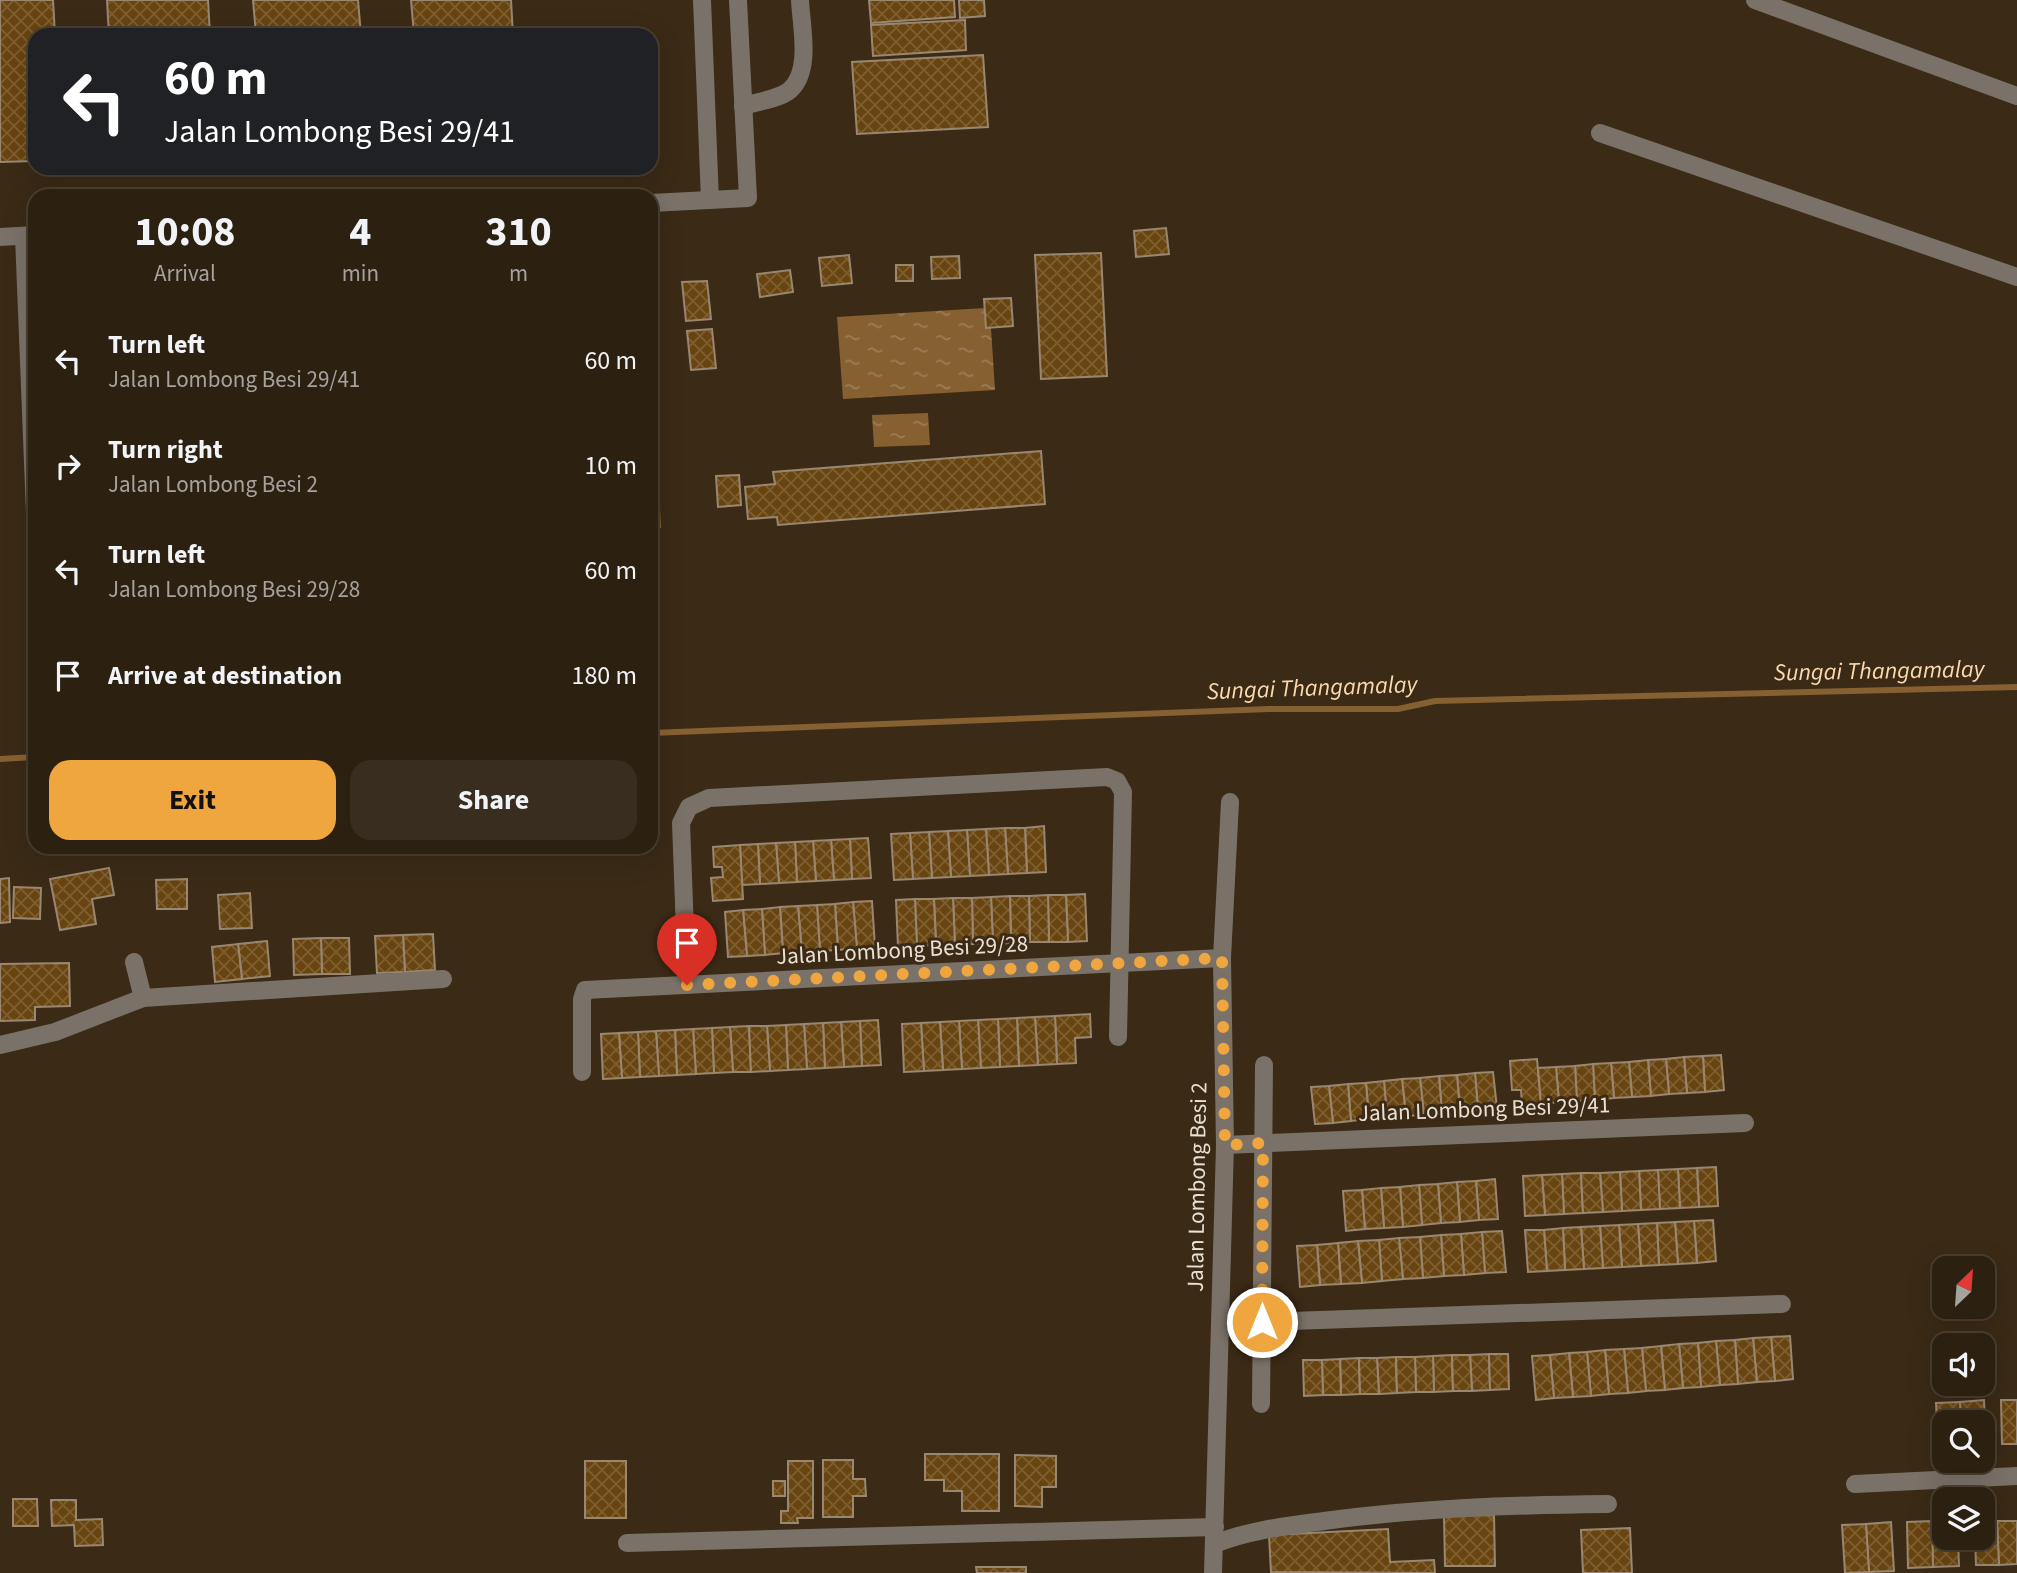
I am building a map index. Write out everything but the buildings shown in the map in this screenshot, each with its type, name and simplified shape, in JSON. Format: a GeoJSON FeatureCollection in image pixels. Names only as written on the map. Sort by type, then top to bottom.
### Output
{"type":"FeatureCollection","features":[{"type":"Feature","properties":{"kind":"street"},"geometry":{"type":"LineString","coordinates":[[702,0],[710,200]]}},
{"type":"Feature","properties":{"kind":"street"},"geometry":{"type":"LineString","coordinates":[[658,203],[748,198],[738,0]]}},
{"type":"Feature","properties":{"kind":"street"},"geometry":{"type":"LineString","coordinates":[[743,106],[789,91],[800,75],[803,59],[800,0]]}},
{"type":"Feature","properties":{"kind":"street"},"geometry":{"type":"LineString","coordinates":[[1755,0],[2017,96]]}},
{"type":"Feature","properties":{"kind":"street"},"geometry":{"type":"LineString","coordinates":[[1600,133],[2017,277]]}},
{"type":"Feature","properties":{"kind":"street"},"geometry":{"type":"LineString","coordinates":[[0,237],[28,236]]}},
{"type":"Feature","properties":{"kind":"street"},"geometry":{"type":"LineString","coordinates":[[687,985],[681,823],[690,807],[709,798],[1107,777],[1118,781],[1123,792],[1118,1037]]}},
{"type":"Feature","properties":{"kind":"street","name":"Jalan Lombong Besi 2"},"geometry":{"type":"LineString","coordinates":[[1213,1573],[1225,1145],[1222,958],[1230,802]]}},
{"type":"Feature","properties":{"kind":"street","name":"Jalan Lombong Besi 29/28"},"geometry":{"type":"LineString","coordinates":[[582,1072],[582,999],[585,990],[1222,958]]}},
{"type":"Feature","properties":{"kind":"street"},"geometry":{"type":"LineString","coordinates":[[134,962],[143,998]]}},
{"type":"Feature","properties":{"kind":"street"},"geometry":{"type":"LineString","coordinates":[[0,1045],[55,1032],[143,998],[443,979]]}},
{"type":"Feature","properties":{"kind":"street"},"geometry":{"type":"LineString","coordinates":[[1261,1404],[1264,1065]]}},
{"type":"Feature","properties":{"kind":"street","name":"Jalan Lombong Besi 29/41"},"geometry":{"type":"LineString","coordinates":[[1225,1145],[1745,1123]]}},
{"type":"Feature","properties":{"kind":"street"},"geometry":{"type":"LineString","coordinates":[[1262,1322],[1782,1304]]}},
{"type":"Feature","properties":{"kind":"street"},"geometry":{"type":"LineString","coordinates":[[1855,1484],[2017,1476]]}},
{"type":"Feature","properties":{"kind":"street"},"geometry":{"type":"LineString","coordinates":[[627,1543],[1214,1535],[1371,1514],[1473,1505],[1608,1504]]}},
{"type":"Feature","properties":{"kind":"water"},"geometry":{"type":"Polygon","coordinates":[[[985,308],[986,328],[991,328],[995,390],[843,399],[837,317],[985,308]]]}},
{"type":"Feature","properties":{"kind":"water"},"geometry":{"type":"Polygon","coordinates":[[[928,413],[930,445],[874,447],[872,415],[928,413]]]}},
{"type":"Feature","properties":{"kind":"water"},"geometry":{"type":"Polygon","coordinates":[[[658,470],[661,528],[658,528],[658,470]]]}},
{"type":"Feature","properties":{"kind":"waterway","name":"Sungai Thangamalay"},"geometry":{"type":"LineString","coordinates":[[658,733],[1269,709],[1398,709],[1435,701],[2017,687]]}},
{"type":"Feature","properties":{"kind":"waterway","name":"Sungai Thangamalay"},"geometry":{"type":"LineString","coordinates":[[0,759],[28,757]]}},
{"type":"Feature","properties":{"kind":"route"},"geometry":{"type":"LineString","coordinates":[[687,985],[1222,958],[1225,1145],[1263,1143],[1262,1322]]}}]}
